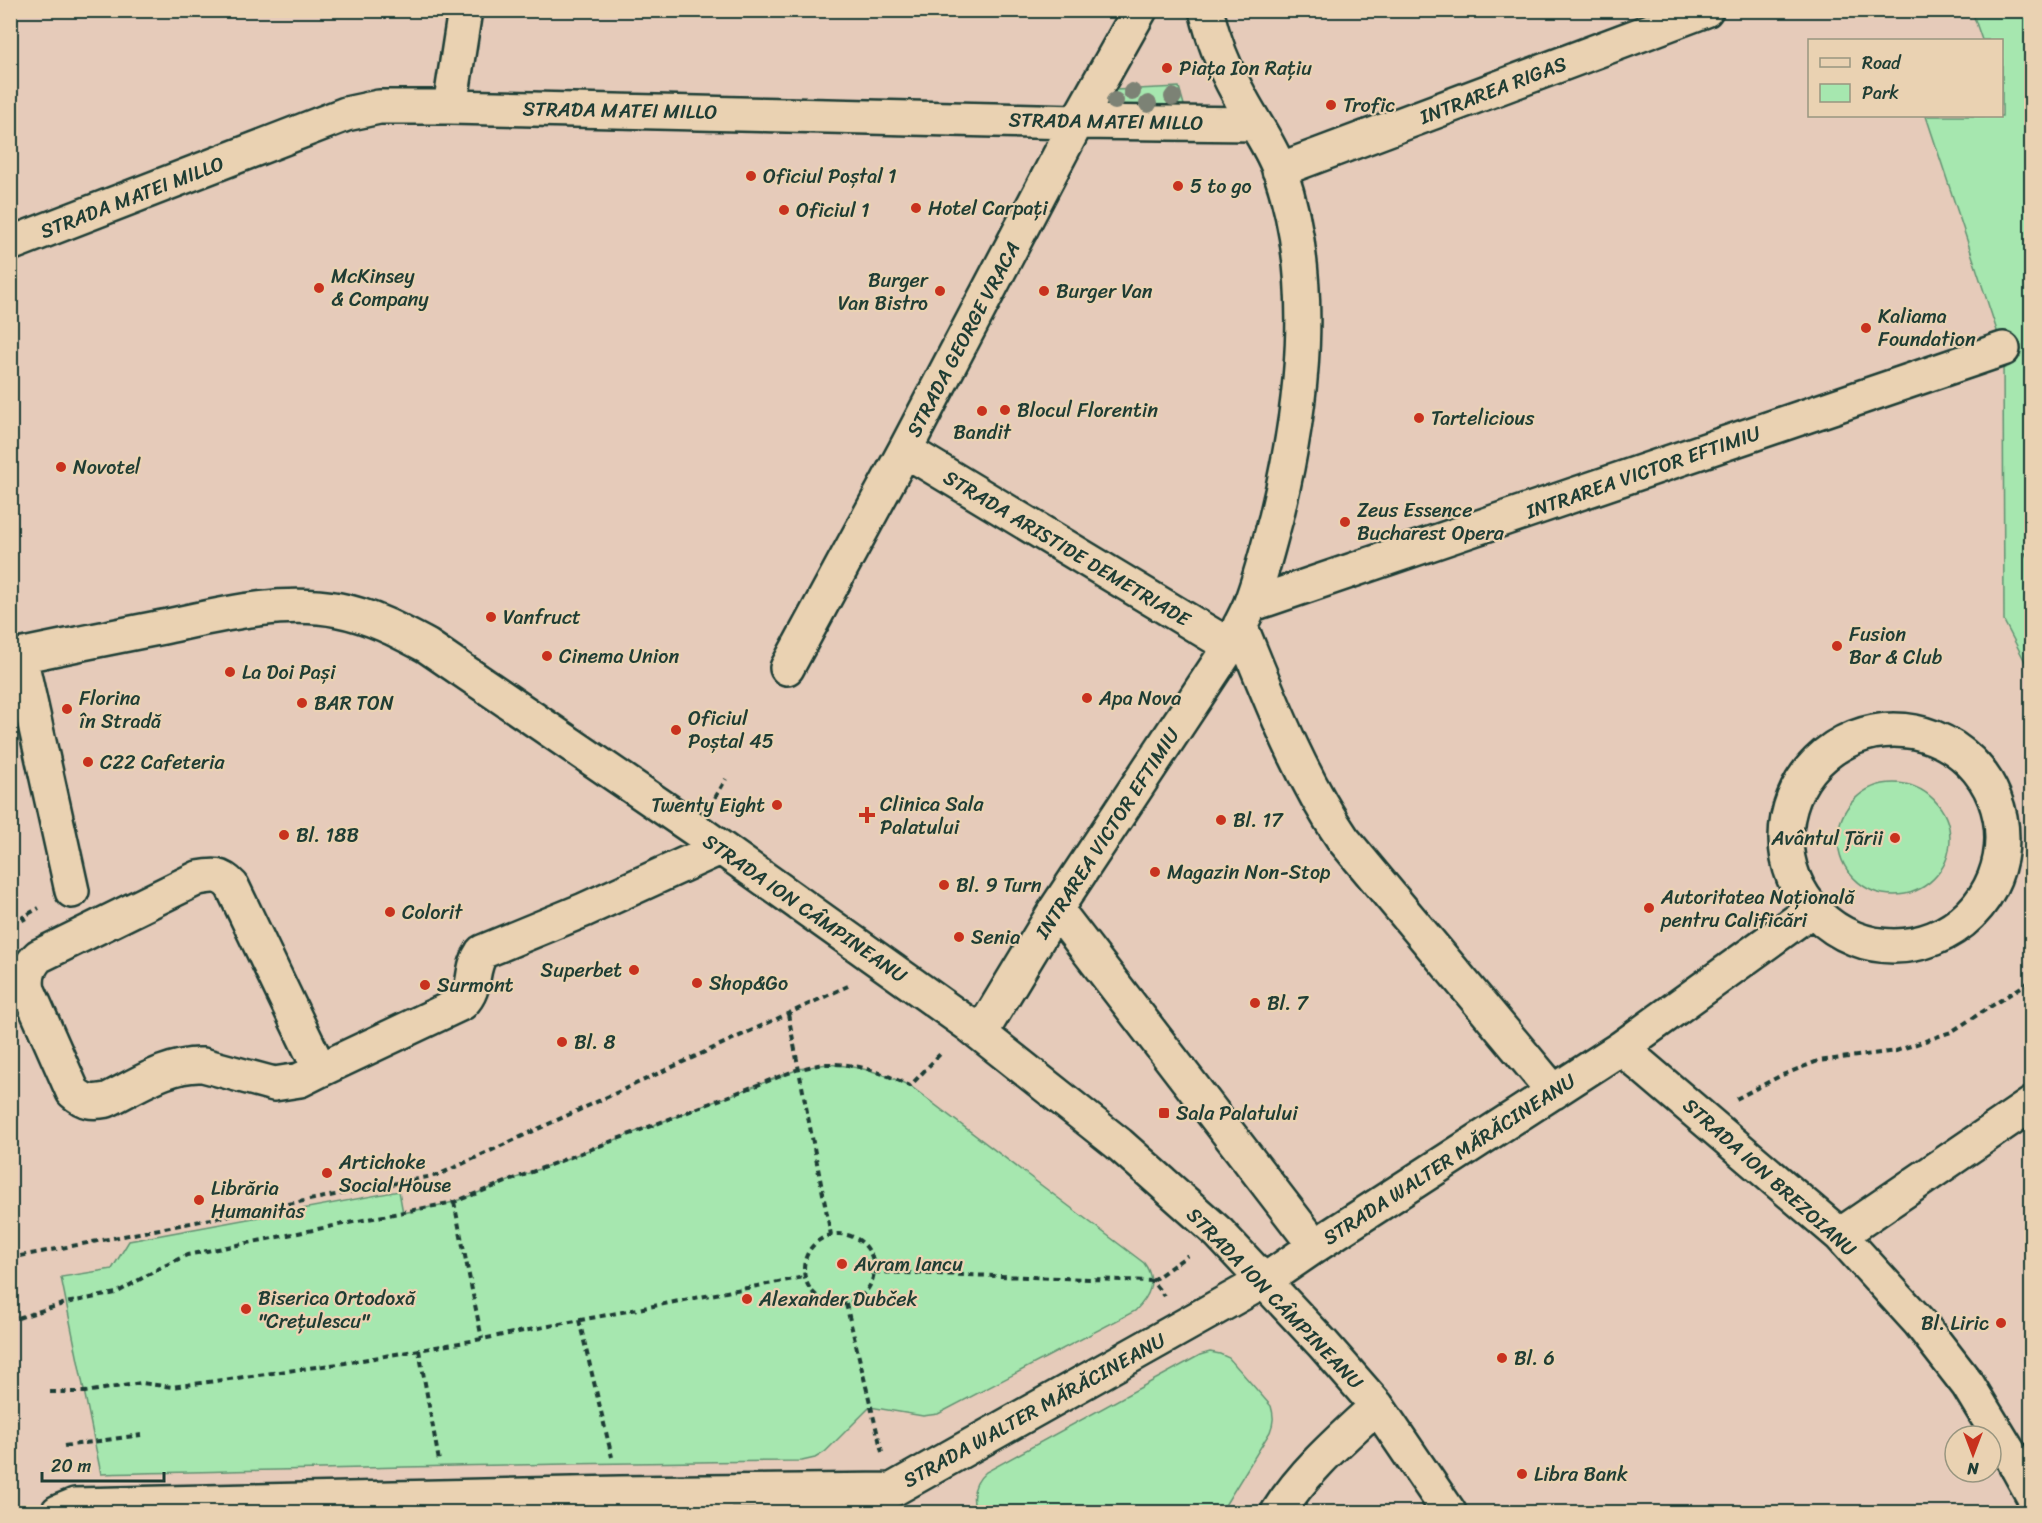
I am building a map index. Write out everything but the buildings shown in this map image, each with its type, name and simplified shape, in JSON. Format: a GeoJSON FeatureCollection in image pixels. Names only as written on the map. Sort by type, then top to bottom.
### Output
{"type":"FeatureCollection","features":[{"type":"Feature","properties":{"kind":"street"},"geometry":{"type":"LineString","coordinates":[[450,107],[465,10]]}},
{"type":"Feature","properties":{"kind":"street","name":"STRADA GEORGE VRACA"},"geometry":{"type":"LineString","coordinates":[[787,668],[905,450],[1077,122],[1140,10]]}},
{"type":"Feature","properties":{"kind":"street"},"geometry":{"type":"LineString","coordinates":[[1206,10],[1218,50],[1235,89],[1279,170],[1295,230],[1300,262],[1302,353],[1288,460],[1268,549],[1240,625],[1300,765],[1321,807],[1342,839],[1554,1092]]}},
{"type":"Feature","properties":{"kind":"street","name":"INTRAREA RIGAS"},"geometry":{"type":"LineString","coordinates":[[1279,170],[1706,10]]}},
{"type":"Feature","properties":{"kind":"street","name":"STRADA MATEI MILLO"},"geometry":{"type":"LineString","coordinates":[[10,244],[346,114],[379,108],[450,107],[1255,124]]}},
{"type":"Feature","properties":{"kind":"street","name":"INTRAREA VICTOR EFTIMIU"},"geometry":{"type":"LineString","coordinates":[[974,1028],[1056,909],[1240,625],[2003,349]]}},
{"type":"Feature","properties":{"kind":"street","name":"STRADA ARISTIDE DEMETRIADE"},"geometry":{"type":"LineString","coordinates":[[905,450],[1240,625]]}},
{"type":"Feature","properties":{"kind":"street","name":"STRADA ION CÂMPINEANU"},"geometry":{"type":"LineString","coordinates":[[15,657],[233,613],[308,607],[338,610],[368,617],[428,646],[720,848],[974,1028],[1119,1144],[1218,1233],[1377,1406],[1449,1512]]}},
{"type":"Feature","properties":{"kind":"street"},"geometry":{"type":"LineString","coordinates":[[15,657],[72,891]]}},
{"type":"Feature","properties":{"kind":"street"},"geometry":{"type":"LineString","coordinates":[[1897,729],[1932,735],[1963,754],[1987,780],[2000,814],[2003,850],[1993,884],[1972,914],[1943,935],[1909,946],[1873,946],[1839,933],[1812,910],[1792,879],[1784,844],[1785,832],[1788,808],[1803,776],[1829,750],[1861,733],[1897,729]]}},
{"type":"Feature","properties":{"kind":"street"},"geometry":{"type":"LineString","coordinates":[[320,1070],[232,886],[225,878],[212,876],[198,878],[39,956],[28,970],[26,981],[28,990],[73,1092],[81,1099],[107,1101],[170,1070],[192,1065],[202,1065],[274,1084],[300,1080],[462,1004],[470,996],[475,966],[482,952],[584,910],[720,848]]}},
{"type":"Feature","properties":{"kind":"street"},"geometry":{"type":"LineString","coordinates":[[1056,909],[1315,1246]]}},
{"type":"Feature","properties":{"kind":"street","name":"STRADA WALTER MĂRĂCINEANU"},"geometry":{"type":"LineString","coordinates":[[58,1512],[75,1505],[620,1493],[892,1490],[1264,1281],[1621,1048],[1812,910]]}},
{"type":"Feature","properties":{"kind":"street","name":"STRADA ION BREZOIANU"},"geometry":{"type":"LineString","coordinates":[[1621,1048],[1840,1235],[1920,1323],[1968,1385],[2010,1454],[2031,1494]]}},
{"type":"Feature","properties":{"kind":"street"},"geometry":{"type":"LineString","coordinates":[[1840,1235],[2031,1104]]}},
{"type":"Feature","properties":{"kind":"street"},"geometry":{"type":"LineString","coordinates":[[1278,1512],[1323,1455],[1377,1406]]}},
{"type":"Feature","properties":{"kind":"path"},"geometry":{"type":"LineString","coordinates":[[2031,521],[2026,552],[2031,574]]}},
{"type":"Feature","properties":{"kind":"path"},"geometry":{"type":"LineString","coordinates":[[10,1258],[438,1175],[888,967]]}},
{"type":"Feature","properties":{"kind":"path"},"geometry":{"type":"LineString","coordinates":[[1705,1118],[1780,1076],[1818,1061],[1896,1051],[1951,1032],[2031,980]]}},
{"type":"Feature","properties":{"kind":"path"},"geometry":{"type":"LineString","coordinates":[[788,1014],[831,1234]]}},
{"type":"Feature","properties":{"kind":"path"},"geometry":{"type":"LineString","coordinates":[[18,1318],[66,1303],[116,1293],[160,1268],[187,1256],[454,1202],[799,1070],[827,1064],[859,1067],[885,1074],[910,1086],[974,1028]]}},
{"type":"Feature","properties":{"kind":"path"},"geometry":{"type":"LineString","coordinates":[[454,1202],[482,1339]]}},
{"type":"Feature","properties":{"kind":"path"},"geometry":{"type":"LineString","coordinates":[[831,1234],[842,1234],[853,1237],[870,1251],[874,1272],[869,1288],[863,1295],[846,1304],[836,1305],[816,1296],[809,1288],[803,1267],[812,1246],[831,1234]]}},
{"type":"Feature","properties":{"kind":"path"},"geometry":{"type":"LineString","coordinates":[[874,1272],[1152,1281],[1187,1324]]}},
{"type":"Feature","properties":{"kind":"path"},"geometry":{"type":"LineString","coordinates":[[50,1392],[85,1392],[141,1383],[172,1388],[345,1363],[804,1277]]}},
{"type":"Feature","properties":{"kind":"path"},"geometry":{"type":"LineString","coordinates":[[846,1304],[892,1490]]}},
{"type":"Feature","properties":{"kind":"path"},"geometry":{"type":"LineString","coordinates":[[579,1320],[620,1493]]}},
{"type":"Feature","properties":{"kind":"path"},"geometry":{"type":"LineString","coordinates":[[419,1350],[444,1497]]}},
{"type":"Feature","properties":{"kind":"path"},"geometry":{"type":"LineString","coordinates":[[63,1446],[141,1435]]}},
{"type":"Feature","properties":{"kind":"green space"},"geometry":{"type":"Polygon","coordinates":[[[1972,11],[2031,11],[2031,673],[2004,621],[2003,349],[1926,117],[2003,117],[2003,39],[1982,39],[1972,11]]]}},
{"type":"Feature","properties":{"kind":"green space"},"geometry":{"type":"Polygon","coordinates":[[[1179,87],[1189,123],[1077,122],[1094,91],[1179,87]]]}},
{"type":"Feature","properties":{"kind":"green space"},"geometry":{"type":"Polygon","coordinates":[[[1894,783],[1915,788],[1933,800],[1945,818],[1950,839],[1945,860],[1933,878],[1915,890],[1894,895],[1873,890],[1855,878],[1843,860],[1838,839],[1843,818],[1855,800],[1873,788],[1894,783]]]}},
{"type":"Feature","properties":{"kind":"green space"},"geometry":{"type":"Polygon","coordinates":[[[827,1064],[870,1070],[910,1086],[1144,1263],[1151,1282],[1145,1300],[1135,1311],[938,1414],[923,1416],[870,1407],[825,1452],[815,1458],[802,1461],[539,1464],[101,1474],[61,1277],[112,1269],[129,1241],[399,1191],[403,1213],[454,1202],[799,1069],[827,1064]]]}},
{"type":"Feature","properties":{"kind":"green space"},"geometry":{"type":"Polygon","coordinates":[[[1210,1352],[1229,1358],[1271,1406],[1273,1416],[1270,1432],[1221,1512],[976,1512],[974,1490],[986,1472],[1200,1355],[1210,1352]]]}},
{"type":"Feature","properties":{"kind":"place","name":"Piața Ion Rațiu"},"geometry":{"type":"Point","coordinates":[1167,68]}},
{"type":"Feature","properties":{"kind":"place","name":"Trofic"},"geometry":{"type":"Point","coordinates":[1331,105]}},
{"type":"Feature","properties":{"kind":"place","name":"Oficiul Poștal 1"},"geometry":{"type":"Point","coordinates":[751,176]}},
{"type":"Feature","properties":{"kind":"place","name":"5 to go"},"geometry":{"type":"Point","coordinates":[1178,186]}},
{"type":"Feature","properties":{"kind":"place","name":"Hotel Carpați"},"geometry":{"type":"Point","coordinates":[916,208]}},
{"type":"Feature","properties":{"kind":"place","name":"Oficiul 1"},"geometry":{"type":"Point","coordinates":[784,210]}},
{"type":"Feature","properties":{"kind":"place","name":"McKinsey & Company"},"geometry":{"type":"Point","coordinates":[319,288]}},
{"type":"Feature","properties":{"kind":"place","name":"Burger Van Bistro"},"geometry":{"type":"Point","coordinates":[940,291]}},
{"type":"Feature","properties":{"kind":"place","name":"Burger Van"},"geometry":{"type":"Point","coordinates":[1044,291]}},
{"type":"Feature","properties":{"kind":"place","name":"Kaliama Foundation"},"geometry":{"type":"Point","coordinates":[1866,328]}},
{"type":"Feature","properties":{"kind":"place","name":"Blocul Florentin"},"geometry":{"type":"Point","coordinates":[1005,410]}},
{"type":"Feature","properties":{"kind":"place","name":"Bandit"},"geometry":{"type":"Point","coordinates":[982,411]}},
{"type":"Feature","properties":{"kind":"place","name":"Tartelicious"},"geometry":{"type":"Point","coordinates":[1419,418]}},
{"type":"Feature","properties":{"kind":"place","name":"Novotel"},"geometry":{"type":"Point","coordinates":[61,467]}},
{"type":"Feature","properties":{"kind":"place","name":"Zeus Essence Bucharest Opera"},"geometry":{"type":"Point","coordinates":[1345,522]}},
{"type":"Feature","properties":{"kind":"place","name":"Vanfruct"},"geometry":{"type":"Point","coordinates":[491,617]}},
{"type":"Feature","properties":{"kind":"place","name":"Fusion Bar & Club"},"geometry":{"type":"Point","coordinates":[1837,646]}},
{"type":"Feature","properties":{"kind":"place","name":"Cinema Union"},"geometry":{"type":"Point","coordinates":[547,656]}},
{"type":"Feature","properties":{"kind":"place","name":"La Doi Pași"},"geometry":{"type":"Point","coordinates":[230,672]}},
{"type":"Feature","properties":{"kind":"place","name":"Apa Nova"},"geometry":{"type":"Point","coordinates":[1087,698]}},
{"type":"Feature","properties":{"kind":"place","name":"BAR TON"},"geometry":{"type":"Point","coordinates":[302,703]}},
{"type":"Feature","properties":{"kind":"place","name":"Florina în Stradă"},"geometry":{"type":"Point","coordinates":[67,709]}},
{"type":"Feature","properties":{"kind":"place","name":"Oficiul Poștal 45"},"geometry":{"type":"Point","coordinates":[676,730]}},
{"type":"Feature","properties":{"kind":"place","name":"C22 Cafeteria"},"geometry":{"type":"Point","coordinates":[88,762]}},
{"type":"Feature","properties":{"kind":"place","name":"Twenty Eight"},"geometry":{"type":"Point","coordinates":[777,805]}},
{"type":"Feature","properties":{"kind":"place","name":"Clinica Sala Palatului"},"geometry":{"type":"Point","coordinates":[867,815]}},
{"type":"Feature","properties":{"kind":"place","name":"Bl. 17"},"geometry":{"type":"Point","coordinates":[1221,820]}},
{"type":"Feature","properties":{"kind":"place","name":"Bl. 18B"},"geometry":{"type":"Point","coordinates":[284,835]}},
{"type":"Feature","properties":{"kind":"place","name":"Avântul Țării"},"geometry":{"type":"Point","coordinates":[1895,838]}},
{"type":"Feature","properties":{"kind":"place","name":"Magazin Non-Stop"},"geometry":{"type":"Point","coordinates":[1155,872]}},
{"type":"Feature","properties":{"kind":"place","name":"Bl. 9 Turn"},"geometry":{"type":"Point","coordinates":[944,885]}},
{"type":"Feature","properties":{"kind":"place","name":"Autoritatea Națională pentru Calificări"},"geometry":{"type":"Point","coordinates":[1649,908]}},
{"type":"Feature","properties":{"kind":"place","name":"Colorit"},"geometry":{"type":"Point","coordinates":[390,912]}},
{"type":"Feature","properties":{"kind":"place","name":"Senia"},"geometry":{"type":"Point","coordinates":[959,937]}},
{"type":"Feature","properties":{"kind":"place","name":"Superbet"},"geometry":{"type":"Point","coordinates":[634,970]}},
{"type":"Feature","properties":{"kind":"place","name":"Shop&Go"},"geometry":{"type":"Point","coordinates":[697,983]}},
{"type":"Feature","properties":{"kind":"place","name":"Surmont"},"geometry":{"type":"Point","coordinates":[425,985]}},
{"type":"Feature","properties":{"kind":"place","name":"Bl. 7"},"geometry":{"type":"Point","coordinates":[1255,1003]}},
{"type":"Feature","properties":{"kind":"place","name":"Bl. 8"},"geometry":{"type":"Point","coordinates":[562,1042]}},
{"type":"Feature","properties":{"kind":"place","name":"Sala Palatului"},"geometry":{"type":"Point","coordinates":[1164,1113]}},
{"type":"Feature","properties":{"kind":"place","name":"Artichoke Social House"},"geometry":{"type":"Point","coordinates":[327,1173]}},
{"type":"Feature","properties":{"kind":"place","name":"Librăria Humanitas"},"geometry":{"type":"Point","coordinates":[199,1200]}},
{"type":"Feature","properties":{"kind":"place","name":"Avram Iancu"},"geometry":{"type":"Point","coordinates":[842,1264]}},
{"type":"Feature","properties":{"kind":"place","name":"Alexander Dubček"},"geometry":{"type":"Point","coordinates":[747,1299]}},
{"type":"Feature","properties":{"kind":"place","name":"Biserica Ortodoxă \"Crețulescu\""},"geometry":{"type":"Point","coordinates":[246,1309]}},
{"type":"Feature","properties":{"kind":"place","name":"Bl. Liric"},"geometry":{"type":"Point","coordinates":[2001,1323]}},
{"type":"Feature","properties":{"kind":"place","name":"Bl. 6"},"geometry":{"type":"Point","coordinates":[1502,1358]}},
{"type":"Feature","properties":{"kind":"place","name":"Libra Bank"},"geometry":{"type":"Point","coordinates":[1522,1474]}}]}
